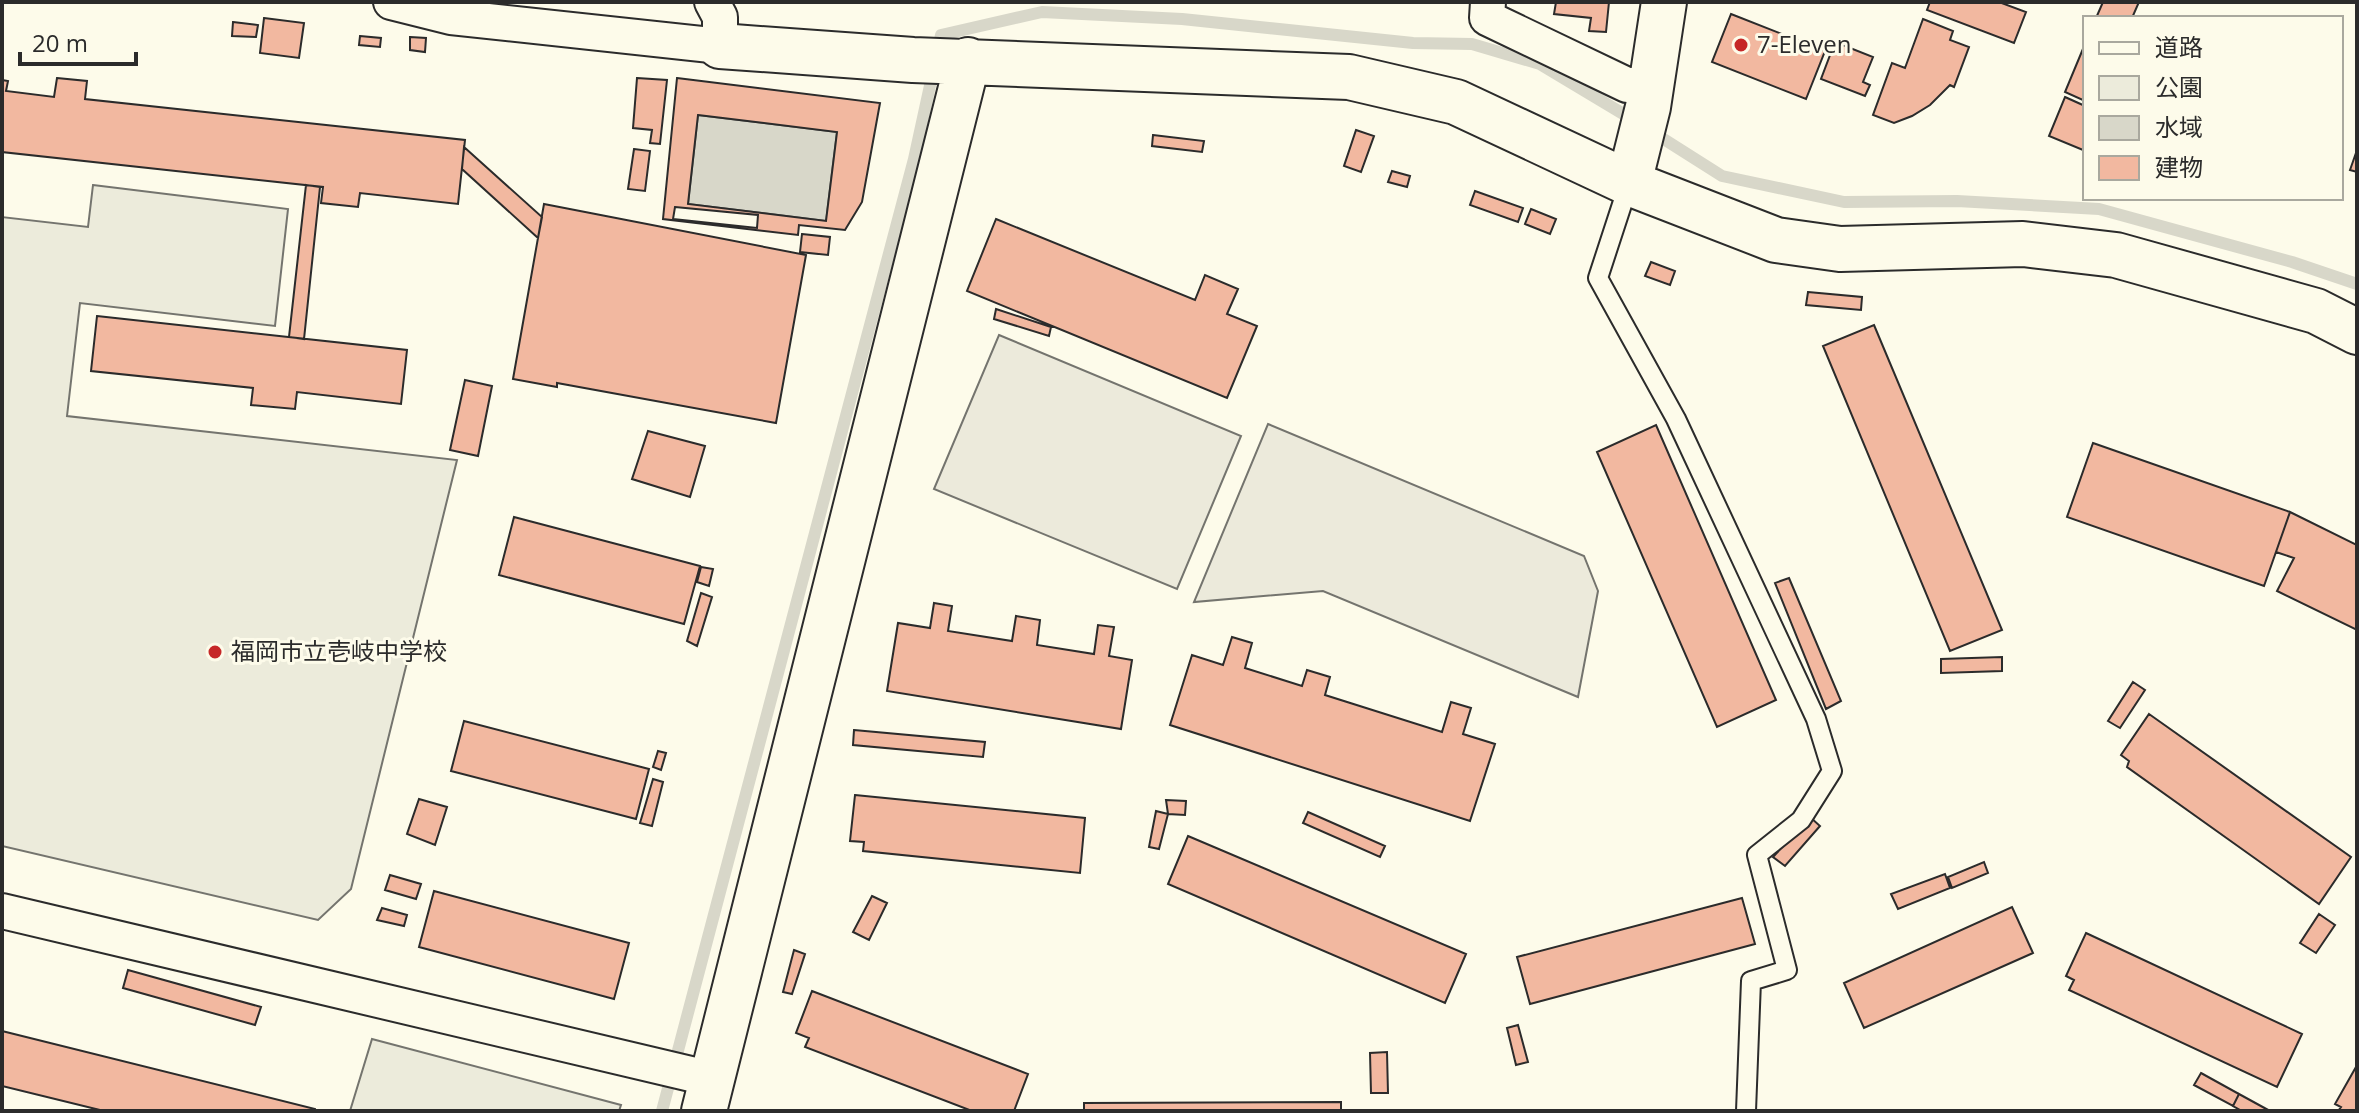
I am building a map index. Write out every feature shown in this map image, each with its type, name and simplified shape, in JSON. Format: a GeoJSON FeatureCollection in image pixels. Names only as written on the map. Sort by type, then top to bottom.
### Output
{"type":"FeatureCollection","features":[{"type":"Feature","properties":{"kind":"street"},"geometry":{"type":"LineString","coordinates":[[391,2],[451,17],[720,46],[913,60],[1349,77],[1456,102],[1641,131],[1776,240],[1840,249],[2023,244],[2116,255],[2316,311],[2357,332]]}},
{"type":"Feature","properties":{"kind":"street"},"geometry":{"type":"LineString","coordinates":[[712,2],[720,17],[720,46]]}},
{"type":"Feature","properties":{"kind":"street"},"geometry":{"type":"LineString","coordinates":[[1488,2],[1487,18],[1627,85],[1641,131]]}},
{"type":"Feature","properties":{"kind":"street"},"geometry":{"type":"LineString","coordinates":[[1641,131],[1664,2]]}},
{"type":"Feature","properties":{"kind":"street"},"geometry":{"type":"LineString","coordinates":[[2,911],[651,1065],[702,1088],[968,60]]}},
{"type":"Feature","properties":{"kind":"lane"},"geometry":{"type":"LineString","coordinates":[[1641,131],[1598,278],[1676,419],[1816,719],[1832,771],[1801,820],[1757,855],[1787,970],[1751,981],[1746,1111]]}},
{"type":"Feature","properties":{"kind":"green space"},"geometry":{"type":"Polygon","coordinates":[[[93,185],[288,209],[275,326],[80,303],[67,416],[457,460],[351,889],[318,920],[2,846],[2,217],[88,227],[93,185]]]}},
{"type":"Feature","properties":{"kind":"green space"},"geometry":{"type":"Polygon","coordinates":[[[372,1039],[621,1105],[619,1111],[350,1111],[372,1039]]]}},
{"type":"Feature","properties":{"kind":"shaded area"},"geometry":{"type":"Polygon","coordinates":[[[999,335],[1241,436],[1177,589],[934,489],[999,335]]]}},
{"type":"Feature","properties":{"kind":"shaded area"},"geometry":{"type":"Polygon","coordinates":[[[1268,424],[1584,556],[1598,591],[1578,697],[1323,591],[1194,602],[1268,424]]]}},
{"type":"Feature","properties":{"kind":"water"},"geometry":{"type":"Polygon","coordinates":[[[698,115],[837,132],[826,221],[688,204],[698,115]]]}},
{"type":"Feature","properties":{"kind":"building"},"geometry":{"type":"Polygon","coordinates":[[[1556,2],[1609,2],[1606,32],[1589,31],[1591,18],[1554,14],[1556,2]]]}},
{"type":"Feature","properties":{"kind":"building"},"geometry":{"type":"Polygon","coordinates":[[[1930,2],[1999,2],[2026,12],[2014,43],[1927,10],[1930,2]]]}},
{"type":"Feature","properties":{"kind":"building"},"geometry":{"type":"Polygon","coordinates":[[[2103,2],[2139,2],[2133,16],[2097,16],[2103,2]]]}},
{"type":"Feature","properties":{"kind":"building"},"geometry":{"type":"Polygon","coordinates":[[[1731,14],[1825,51],[1806,99],[1712,62],[1731,14]]]}},
{"type":"Feature","properties":{"kind":"building"},"geometry":{"type":"Polygon","coordinates":[[[264,18],[304,23],[299,58],[260,53],[264,18]]]}},
{"type":"Feature","properties":{"kind":"building"},"geometry":{"type":"Polygon","coordinates":[[[1923,19],[1953,31],[1950,40],[1969,47],[1954,87],[1950,85],[1930,105],[1894,123],[1873,115],[1892,63],[1905,68],[1923,19]]]}},
{"type":"Feature","properties":{"kind":"building"},"geometry":{"type":"Polygon","coordinates":[[[233,22],[258,25],[256,37],[232,36],[233,22]]]}},
{"type":"Feature","properties":{"kind":"building"},"geometry":{"type":"Polygon","coordinates":[[[360,36],[381,38],[380,47],[359,45],[360,36]]]}},
{"type":"Feature","properties":{"kind":"building"},"geometry":{"type":"Polygon","coordinates":[[[410,37],[426,38],[425,52],[410,50],[410,37]]]}},
{"type":"Feature","properties":{"kind":"building"},"geometry":{"type":"Polygon","coordinates":[[[1835,42],[1873,57],[1863,82],[1870,85],[1865,96],[1821,79],[1835,42]]]}},
{"type":"Feature","properties":{"kind":"building"},"geometry":{"type":"Polygon","coordinates":[[[2083,49],[2083,100],[2065,92],[2083,49]]]}},
{"type":"Feature","properties":{"kind":"building"},"geometry":{"type":"Polygon","coordinates":[[[57,78],[87,81],[85,99],[465,140],[458,204],[360,193],[358,207],[321,203],[323,187],[2,152],[2,80],[8,81],[6,91],[54,97],[57,78]]]}},
{"type":"Feature","properties":{"kind":"building"},"geometry":{"type":"Polygon","coordinates":[[[637,78],[667,80],[660,144],[650,143],[652,130],[633,128],[637,78]]]}},
{"type":"Feature","properties":{"kind":"building"},"geometry":{"type":"Polygon","coordinates":[[[677,78],[880,103],[862,202],[845,230],[799,225],[798,235],[663,219],[677,78]],[[698,115],[688,204],[826,221],[837,132],[698,115]]]}},
{"type":"Feature","properties":{"kind":"building"},"geometry":{"type":"Polygon","coordinates":[[[2065,97],[2083,105],[2083,150],[2049,136],[2065,97]]]}},
{"type":"Feature","properties":{"kind":"building"},"geometry":{"type":"Polygon","coordinates":[[[1356,130],[1374,136],[1361,172],[1344,166],[1356,130]]]}},
{"type":"Feature","properties":{"kind":"building"},"geometry":{"type":"Polygon","coordinates":[[[1153,135],[1204,141],[1202,152],[1152,146],[1153,135]]]}},
{"type":"Feature","properties":{"kind":"building"},"geometry":{"type":"Polygon","coordinates":[[[464,147],[542,217],[538,238],[462,169],[464,147]]]}},
{"type":"Feature","properties":{"kind":"building"},"geometry":{"type":"Polygon","coordinates":[[[634,149],[650,151],[645,191],[628,189],[634,149]]]}},
{"type":"Feature","properties":{"kind":"building"},"geometry":{"type":"Polygon","coordinates":[[[2357,150],[2357,172],[2350,170],[2357,150]]]}},
{"type":"Feature","properties":{"kind":"building"},"geometry":{"type":"Polygon","coordinates":[[[1392,171],[1410,176],[1407,187],[1388,182],[1392,171]]]}},
{"type":"Feature","properties":{"kind":"building"},"geometry":{"type":"Polygon","coordinates":[[[306,185],[320,187],[304,339],[289,337],[306,185]]]}},
{"type":"Feature","properties":{"kind":"building"},"geometry":{"type":"Polygon","coordinates":[[[1475,191],[1523,208],[1518,222],[1470,205],[1475,191]]]}},
{"type":"Feature","properties":{"kind":"building"},"geometry":{"type":"Polygon","coordinates":[[[544,204],[806,255],[776,423],[557,383],[557,387],[513,379],[544,204]]]}},
{"type":"Feature","properties":{"kind":"building"},"geometry":{"type":"Polygon","coordinates":[[[675,207],[758,215],[757,228],[673,219],[675,207]]]}},
{"type":"Feature","properties":{"kind":"building"},"geometry":{"type":"Polygon","coordinates":[[[1531,209],[1556,219],[1550,234],[1525,224],[1531,209]]]}},
{"type":"Feature","properties":{"kind":"building"},"geometry":{"type":"Polygon","coordinates":[[[996,219],[1195,300],[1205,275],[1238,289],[1227,314],[1257,326],[1227,398],[967,291],[996,219]]]}},
{"type":"Feature","properties":{"kind":"building"},"geometry":{"type":"Polygon","coordinates":[[[802,234],[830,237],[828,255],[800,252],[802,234]]]}},
{"type":"Feature","properties":{"kind":"building"},"geometry":{"type":"Polygon","coordinates":[[[1651,262],[1675,271],[1670,285],[1645,276],[1651,262]]]}},
{"type":"Feature","properties":{"kind":"building"},"geometry":{"type":"Polygon","coordinates":[[[1808,292],[1862,297],[1861,310],[1806,305],[1808,292]]]}},
{"type":"Feature","properties":{"kind":"building"},"geometry":{"type":"Polygon","coordinates":[[[996,309],[1051,327],[1049,336],[994,319],[996,309]]]}},
{"type":"Feature","properties":{"kind":"building"},"geometry":{"type":"Polygon","coordinates":[[[97,316],[407,350],[401,404],[297,392],[295,409],[251,405],[253,388],[91,371],[97,316]]]}},
{"type":"Feature","properties":{"kind":"building"},"geometry":{"type":"Polygon","coordinates":[[[1874,325],[2002,630],[1950,651],[1823,346],[1874,325]]]}},
{"type":"Feature","properties":{"kind":"building"},"geometry":{"type":"Polygon","coordinates":[[[465,380],[492,386],[478,456],[450,450],[465,380]]]}},
{"type":"Feature","properties":{"kind":"building"},"geometry":{"type":"Polygon","coordinates":[[[1656,425],[1776,700],[1717,727],[1597,452],[1656,425]]]}},
{"type":"Feature","properties":{"kind":"building"},"geometry":{"type":"Polygon","coordinates":[[[648,431],[705,446],[690,497],[632,479],[648,431]]]}},
{"type":"Feature","properties":{"kind":"building"},"geometry":{"type":"Polygon","coordinates":[[[2093,443],[2290,512],[2264,586],[2067,517],[2093,443]]]}},
{"type":"Feature","properties":{"kind":"building"},"geometry":{"type":"Polygon","coordinates":[[[2290,512],[2357,545],[2357,630],[2277,591],[2294,558],[2276,552],[2290,512]]]}},
{"type":"Feature","properties":{"kind":"building"},"geometry":{"type":"Polygon","coordinates":[[[514,517],[700,566],[684,624],[499,575],[514,517]]]}},
{"type":"Feature","properties":{"kind":"building"},"geometry":{"type":"Polygon","coordinates":[[[701,567],[713,569],[709,586],[697,582],[701,567]]]}},
{"type":"Feature","properties":{"kind":"building"},"geometry":{"type":"Polygon","coordinates":[[[1789,578],[1841,701],[1826,709],[1775,583],[1789,578]]]}},
{"type":"Feature","properties":{"kind":"building"},"geometry":{"type":"Polygon","coordinates":[[[701,593],[712,597],[697,646],[687,641],[701,593]]]}},
{"type":"Feature","properties":{"kind":"building"},"geometry":{"type":"Polygon","coordinates":[[[934,603],[952,606],[948,631],[1012,641],[1016,616],[1040,620],[1037,645],[1094,654],[1098,625],[1114,627],[1109,656],[1132,660],[1121,729],[887,691],[898,623],[930,628],[934,603]]]}},
{"type":"Feature","properties":{"kind":"building"},"geometry":{"type":"Polygon","coordinates":[[[1232,637],[1252,643],[1245,668],[1302,686],[1307,670],[1330,677],[1325,695],[1442,732],[1451,702],[1471,708],[1463,734],[1495,744],[1470,821],[1170,725],[1192,655],[1223,665],[1232,637]]]}},
{"type":"Feature","properties":{"kind":"building"},"geometry":{"type":"Polygon","coordinates":[[[2002,657],[2002,671],[1941,673],[1941,659],[2002,657]]]}},
{"type":"Feature","properties":{"kind":"building"},"geometry":{"type":"Polygon","coordinates":[[[2133,682],[2145,690],[2120,728],[2108,721],[2133,682]]]}},
{"type":"Feature","properties":{"kind":"building"},"geometry":{"type":"Polygon","coordinates":[[[2149,714],[2351,857],[2319,904],[2127,767],[2129,761],[2121,755],[2149,714]]]}},
{"type":"Feature","properties":{"kind":"building"},"geometry":{"type":"Polygon","coordinates":[[[464,721],[649,769],[636,819],[451,771],[464,721]]]}},
{"type":"Feature","properties":{"kind":"building"},"geometry":{"type":"Polygon","coordinates":[[[854,730],[985,742],[983,757],[853,745],[854,730]]]}},
{"type":"Feature","properties":{"kind":"building"},"geometry":{"type":"Polygon","coordinates":[[[658,751],[666,753],[661,770],[653,767],[658,751]]]}},
{"type":"Feature","properties":{"kind":"building"},"geometry":{"type":"Polygon","coordinates":[[[653,779],[663,782],[652,826],[640,823],[653,779]]]}},
{"type":"Feature","properties":{"kind":"building"},"geometry":{"type":"Polygon","coordinates":[[[855,795],[1085,818],[1080,873],[863,851],[864,842],[850,841],[855,795]]]}},
{"type":"Feature","properties":{"kind":"building"},"geometry":{"type":"Polygon","coordinates":[[[419,799],[447,807],[435,845],[407,834],[419,799]]]}},
{"type":"Feature","properties":{"kind":"building"},"geometry":{"type":"Polygon","coordinates":[[[1166,800],[1186,801],[1185,815],[1168,814],[1166,800]]]}},
{"type":"Feature","properties":{"kind":"building"},"geometry":{"type":"Polygon","coordinates":[[[1156,811],[1168,814],[1159,849],[1149,847],[1156,811]]]}},
{"type":"Feature","properties":{"kind":"building"},"geometry":{"type":"Polygon","coordinates":[[[1308,812],[1385,846],[1380,857],[1303,823],[1308,812]]]}},
{"type":"Feature","properties":{"kind":"building"},"geometry":{"type":"Polygon","coordinates":[[[1810,817],[1820,826],[1785,866],[1773,857],[1810,817]]]}},
{"type":"Feature","properties":{"kind":"building"},"geometry":{"type":"Polygon","coordinates":[[[1188,836],[1466,954],[1445,1003],[1168,884],[1188,836]]]}},
{"type":"Feature","properties":{"kind":"building"},"geometry":{"type":"Polygon","coordinates":[[[1984,862],[1988,873],[1952,888],[1948,877],[1984,862]]]}},
{"type":"Feature","properties":{"kind":"building"},"geometry":{"type":"Polygon","coordinates":[[[1945,874],[1950,888],[1898,909],[1891,894],[1945,874]]]}},
{"type":"Feature","properties":{"kind":"building"},"geometry":{"type":"Polygon","coordinates":[[[390,875],[421,884],[416,899],[385,890],[390,875]]]}},
{"type":"Feature","properties":{"kind":"building"},"geometry":{"type":"Polygon","coordinates":[[[434,891],[629,943],[614,999],[419,947],[434,891]]]}},
{"type":"Feature","properties":{"kind":"building"},"geometry":{"type":"Polygon","coordinates":[[[872,896],[887,903],[869,940],[853,932],[872,896]]]}},
{"type":"Feature","properties":{"kind":"building"},"geometry":{"type":"Polygon","coordinates":[[[1742,898],[1755,944],[1530,1004],[1517,957],[1742,898]]]}},
{"type":"Feature","properties":{"kind":"building"},"geometry":{"type":"Polygon","coordinates":[[[2012,907],[2033,953],[1864,1028],[1844,983],[2012,907]]]}},
{"type":"Feature","properties":{"kind":"building"},"geometry":{"type":"Polygon","coordinates":[[[382,908],[407,915],[404,926],[377,920],[382,908]]]}},
{"type":"Feature","properties":{"kind":"building"},"geometry":{"type":"Polygon","coordinates":[[[2319,914],[2335,925],[2316,953],[2300,943],[2319,914]]]}},
{"type":"Feature","properties":{"kind":"building"},"geometry":{"type":"Polygon","coordinates":[[[2086,933],[2302,1034],[2277,1087],[2069,990],[2074,980],[2066,976],[2086,933]]]}},
{"type":"Feature","properties":{"kind":"building"},"geometry":{"type":"Polygon","coordinates":[[[794,950],[805,954],[792,994],[783,992],[794,950]]]}},
{"type":"Feature","properties":{"kind":"building"},"geometry":{"type":"Polygon","coordinates":[[[128,970],[261,1007],[255,1025],[123,988],[128,970]]]}},
{"type":"Feature","properties":{"kind":"building"},"geometry":{"type":"Polygon","coordinates":[[[812,991],[1028,1074],[1014,1111],[972,1111],[805,1047],[809,1038],[796,1033],[812,991]]]}},
{"type":"Feature","properties":{"kind":"building"},"geometry":{"type":"Polygon","coordinates":[[[1518,1025],[1528,1062],[1516,1065],[1507,1028],[1518,1025]]]}},
{"type":"Feature","properties":{"kind":"building"},"geometry":{"type":"Polygon","coordinates":[[[2,1031],[315,1111],[104,1111],[2,1086],[2,1031]]]}},
{"type":"Feature","properties":{"kind":"building"},"geometry":{"type":"Polygon","coordinates":[[[1387,1052],[1388,1093],[1371,1093],[1370,1053],[1387,1052]]]}},
{"type":"Feature","properties":{"kind":"building"},"geometry":{"type":"Polygon","coordinates":[[[2356,1067],[2357,1111],[2338,1111],[2341,1107],[2335,1104],[2356,1067]]]}},
{"type":"Feature","properties":{"kind":"building"},"geometry":{"type":"Polygon","coordinates":[[[2201,1073],[2239,1094],[2233,1106],[2194,1085],[2201,1073]]]}},
{"type":"Feature","properties":{"kind":"building"},"geometry":{"type":"Polygon","coordinates":[[[2239,1094],[2270,1111],[2242,1111],[2233,1106],[2239,1094]]]}},
{"type":"Feature","properties":{"kind":"building"},"geometry":{"type":"Polygon","coordinates":[[[1341,1102],[1341,1111],[1084,1111],[1084,1103],[1341,1102]]]}},
{"type":"Feature","properties":{"kind":"waterway"},"geometry":{"type":"LineString","coordinates":[[662,1111],[914,159],[941,35],[1042,12],[1182,19],[1413,43],[1472,44],[1540,64],[1635,121]]}},
{"type":"Feature","properties":{"kind":"waterway"},"geometry":{"type":"LineString","coordinates":[[1651,131],[1722,176],[1844,202],[1957,201],[2099,209],[2292,262],[2357,284]]}},
{"type":"Feature","properties":{"kind":"place","name":"7-Eleven"},"geometry":{"type":"Point","coordinates":[1741,45]}},
{"type":"Feature","properties":{"kind":"place","name":"福岡市立壱岐中学校"},"geometry":{"type":"Point","coordinates":[215,652]}}]}
